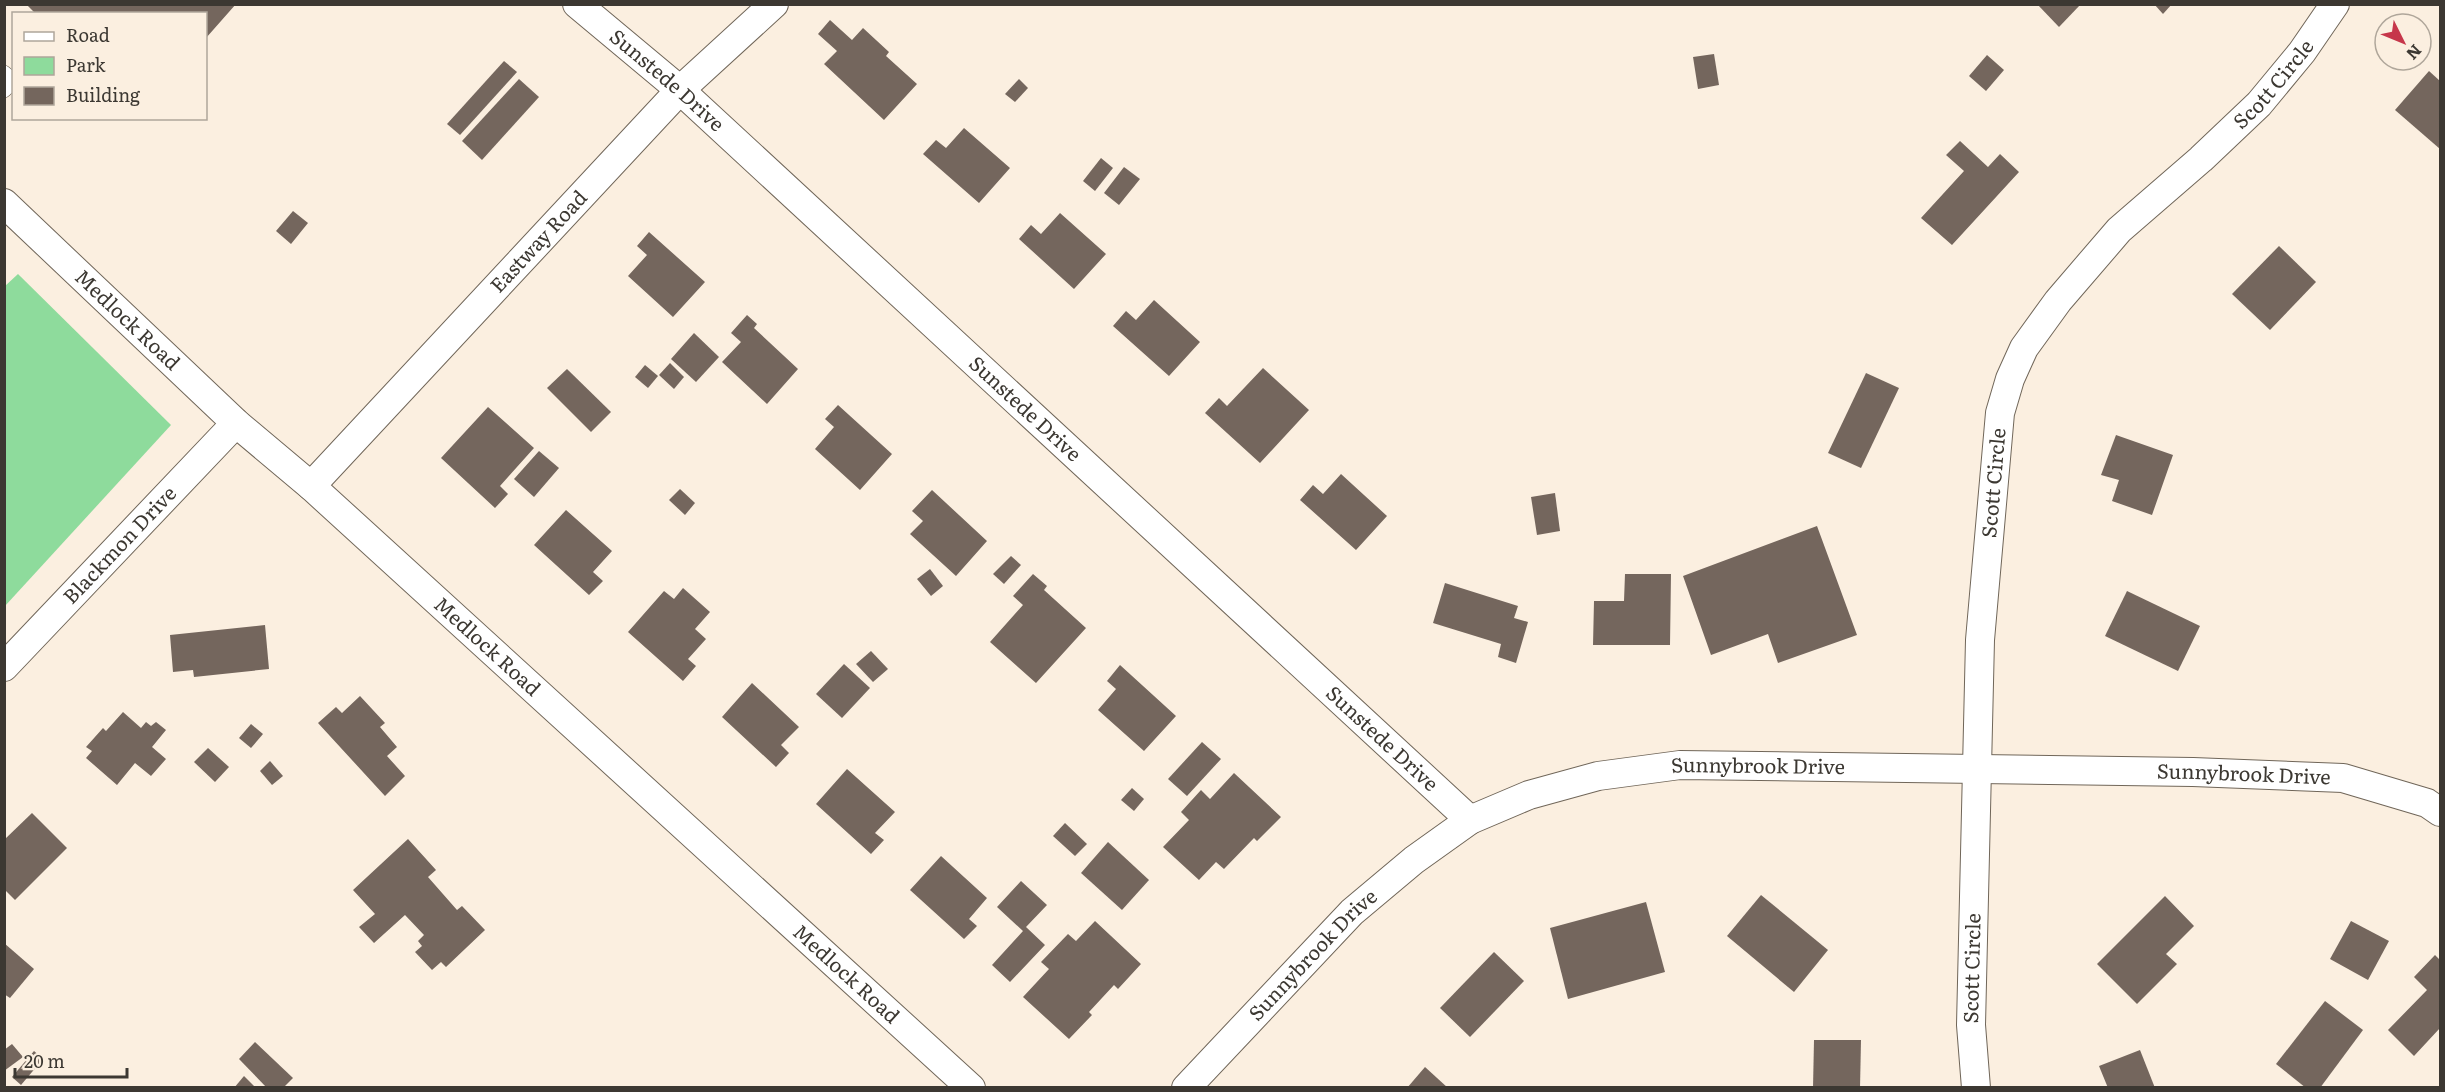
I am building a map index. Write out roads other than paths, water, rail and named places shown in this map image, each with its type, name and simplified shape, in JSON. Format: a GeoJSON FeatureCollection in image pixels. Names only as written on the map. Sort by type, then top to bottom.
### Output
{"type":"FeatureCollection","features":[{"type":"Feature","properties":{"kind":"street","name":"Sunstede Drive"},"geometry":{"type":"LineString","coordinates":[[577,4],[680,90],[1470,820]]}},
{"type":"Feature","properties":{"kind":"street","name":"Eastway Road"},"geometry":{"type":"LineString","coordinates":[[311,486],[680,90],[774,4]]}},
{"type":"Feature","properties":{"kind":"street","name":"Scott Circle"},"geometry":{"type":"LineString","coordinates":[[1976,1088],[1971,1026],[1980,640],[2000,413],[2010,379],[2024,348],[2058,301],[2119,230],[2201,159],[2259,104],[2302,52],[2335,4]]}},
{"type":"Feature","properties":{"kind":"street","name":"Medlock Road"},"geometry":{"type":"LineString","coordinates":[[7,211],[237,423],[311,486],[970,1088]]}},
{"type":"Feature","properties":{"kind":"street","name":"Blackmon Drive"},"geometry":{"type":"LineString","coordinates":[[4,667],[237,423]]}},
{"type":"Feature","properties":{"kind":"street","name":"Sunnybrook Drive"},"geometry":{"type":"LineString","coordinates":[[1186,1088],[1352,912],[1414,860],[1470,820],[1529,795],[1598,776],[1680,765],[2193,772],[2343,778],[2436,800]]}}]}
